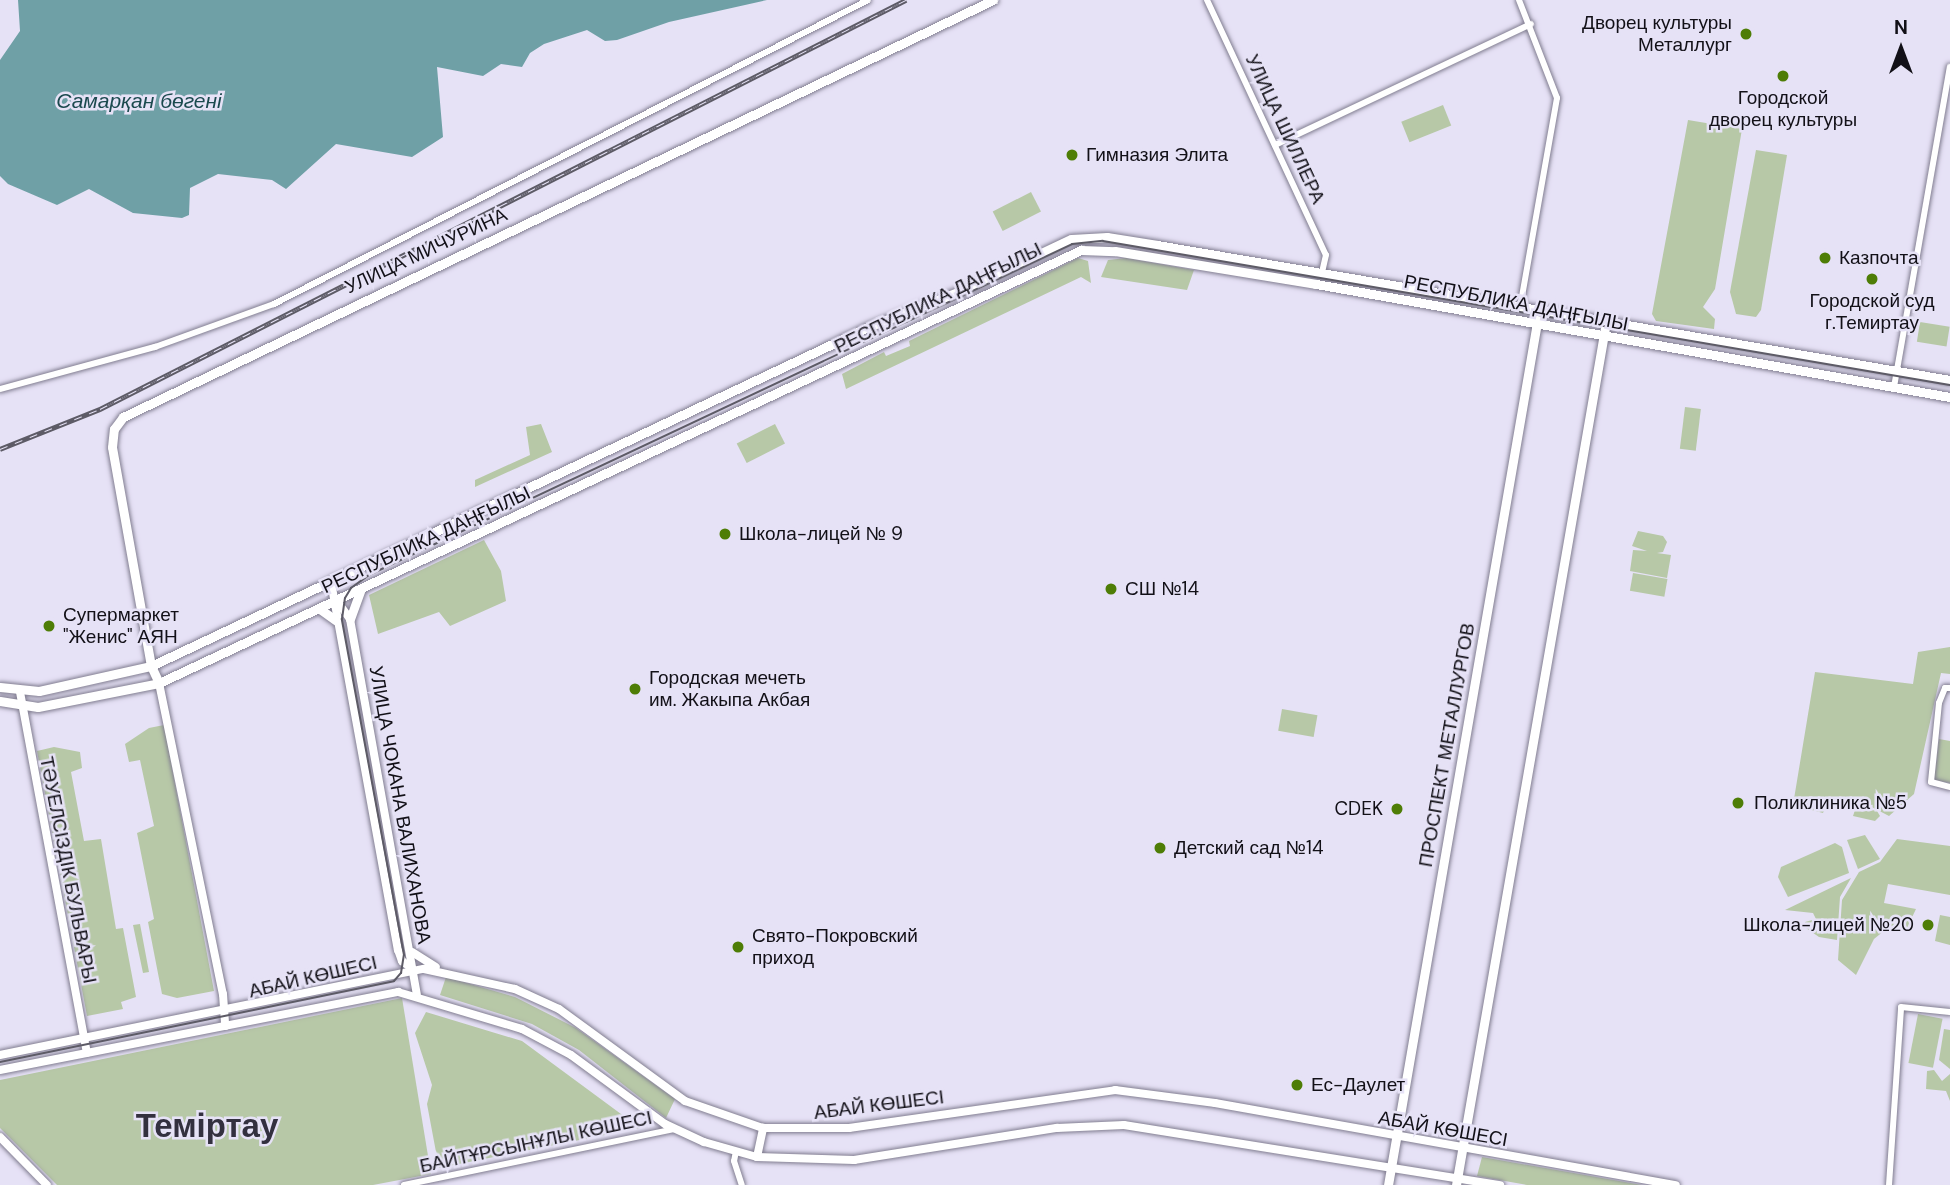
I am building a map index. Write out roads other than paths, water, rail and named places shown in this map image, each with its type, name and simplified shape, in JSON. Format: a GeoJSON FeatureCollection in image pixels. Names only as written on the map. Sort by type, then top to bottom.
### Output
{"type":"FeatureCollection","features":[{"type":"Feature","properties":{"kind":"main road","name":"УЛИЦА МИЧУРИНА"},"geometry":{"type":"LineString","coordinates":[[159,683],[150,666],[111,447],[114,429],[133,409],[993,0]]}},
{"type":"Feature","properties":{"kind":"main road","name":"РЕСПУБЛИКА ДАҢҒЫЛЫ"},"geometry":{"type":"LineString","coordinates":[[0,687],[20,692],[84,683],[150,666],[868,327],[963,290],[1071,239],[1107,237],[1950,380]]}},
{"type":"Feature","properties":{"kind":"main road","name":"РЕСПУБЛИКА ДАҢҒЫЛЫ"},"geometry":{"type":"LineString","coordinates":[[0,701],[38,708],[159,683],[360,591],[1081,250],[1115,251],[1316,284],[1536,326],[1950,397]]}},
{"type":"Feature","properties":{"kind":"main road","name":"ПРОСПЕКТ МЕТАЛЛУРГОВ"},"geometry":{"type":"LineString","coordinates":[[1388,1185],[1539,311]]}},
{"type":"Feature","properties":{"kind":"main road"},"geometry":{"type":"LineString","coordinates":[[1457,1181],[1605,322]]}},
{"type":"Feature","properties":{"kind":"main road"},"geometry":{"type":"LineString","coordinates":[[350,619],[360,591]]}},
{"type":"Feature","properties":{"kind":"main road"},"geometry":{"type":"LineString","coordinates":[[320,609],[335,620]]}},
{"type":"Feature","properties":{"kind":"street"},"geometry":{"type":"LineString","coordinates":[[0,389],[155,347],[274,304],[868,0]]}},
{"type":"Feature","properties":{"kind":"street","name":"УЛИЦА ШИЛЛЕРА"},"geometry":{"type":"LineString","coordinates":[[1207,0],[1326,255],[1322,273]]}},
{"type":"Feature","properties":{"kind":"street"},"geometry":{"type":"LineString","coordinates":[[1520,0],[1557,98],[1520,308]]}},
{"type":"Feature","properties":{"kind":"street"},"geometry":{"type":"LineString","coordinates":[[1275,145],[1531,24]]}},
{"type":"Feature","properties":{"kind":"street"},"geometry":{"type":"LineString","coordinates":[[1894,387],[1950,67]]}},
{"type":"Feature","properties":{"kind":"street"},"geometry":{"type":"LineString","coordinates":[[331,582],[337,601]]}},
{"type":"Feature","properties":{"kind":"street","name":"УЛИЦА ЧОКАНА ВАЛИХАНОВА"},"geometry":{"type":"LineString","coordinates":[[337,601],[350,619],[414,970]]}},
{"type":"Feature","properties":{"kind":"street","name":"УЛИЦА ЧОКАНА ВАЛИХАНОВА"},"geometry":{"type":"LineString","coordinates":[[337,601],[335,620],[398,950],[402,961],[414,970]]}},
{"type":"Feature","properties":{"kind":"street"},"geometry":{"type":"LineString","coordinates":[[159,683],[227,1012],[225,1026]]}},
{"type":"Feature","properties":{"kind":"street"},"geometry":{"type":"LineString","coordinates":[[1950,688],[1945,688],[1939,703],[1931,782],[1950,786]]}},
{"type":"Feature","properties":{"kind":"street","name":"ТӘУЕЛСІЗДІК БУЛЬВАРЫ"},"geometry":{"type":"LineString","coordinates":[[20,692],[87,1053]]}},
{"type":"Feature","properties":{"kind":"street"},"geometry":{"type":"LineString","coordinates":[[410,947],[417,958],[445,971]]}},
{"type":"Feature","properties":{"kind":"street"},"geometry":{"type":"LineString","coordinates":[[388,977],[397,968],[398,950]]}},
{"type":"Feature","properties":{"kind":"street"},"geometry":{"type":"LineString","coordinates":[[414,970],[417,994]]}},
{"type":"Feature","properties":{"kind":"street","name":"АБАЙ КӨШЕСІ"},"geometry":{"type":"LineString","coordinates":[[0,1055],[227,1012],[414,970],[445,971],[515,989],[559,1009],[685,1101],[764,1128],[849,1128],[1115,1090],[1215,1103],[1397,1138],[1676,1185]]}},
{"type":"Feature","properties":{"kind":"street","name":"АБАЙ КӨШЕСІ"},"geometry":{"type":"LineString","coordinates":[[0,1070],[398,992],[417,994],[547,1040],[675,1129],[757,1157],[854,1160],[1057,1128],[1124,1125],[1457,1181],[1500,1185]]}},
{"type":"Feature","properties":{"kind":"street"},"geometry":{"type":"LineString","coordinates":[[1889,1185],[1901,1007],[1950,1012]]}},
{"type":"Feature","properties":{"kind":"street"},"geometry":{"type":"LineString","coordinates":[[757,1157],[764,1128]]}},
{"type":"Feature","properties":{"kind":"street","name":"БАЙТҰРСЫНҰЛЫ КӨШЕСІ"},"geometry":{"type":"LineString","coordinates":[[404,1185],[675,1129]]}},
{"type":"Feature","properties":{"kind":"street"},"geometry":{"type":"LineString","coordinates":[[0,1137],[47,1185]]}},
{"type":"Feature","properties":{"kind":"street"},"geometry":{"type":"LineString","coordinates":[[736,1152],[734,1161],[742,1185]]}},
{"type":"Feature","properties":{"kind":"water","name":"Самарқан бөгені"},"geometry":{"type":"Polygon","coordinates":[[[18,0],[767,0],[669,22],[617,40],[605,41],[587,30],[544,44],[530,53],[522,67],[501,64],[483,76],[437,67],[443,137],[412,157],[336,144],[286,189],[272,180],[218,174],[190,188],[189,215],[182,218],[133,213],[89,189],[57,205],[8,184],[0,176],[0,60],[20,31],[18,0]]]}},
{"type":"Feature","properties":{"kind":"tram line"},"geometry":{"type":"LineString","coordinates":[[0,1062],[394,981],[401,973],[404,955],[342,619],[345,598],[351,588],[369,575],[1072,244],[1103,241],[1950,385]]}},
{"type":"Feature","properties":{"kind":"railway"},"geometry":{"type":"LineString","coordinates":[[0,449],[100,409],[906,0]]}},
{"type":"Feature","properties":{"kind":"place","name":"Дворец культуры Металлург"},"geometry":{"type":"Point","coordinates":[1746,34]}},
{"type":"Feature","properties":{"kind":"place","name":"Городской дворец культуры"},"geometry":{"type":"Point","coordinates":[1783,76]}},
{"type":"Feature","properties":{"kind":"place","name":"Гимназия Элита"},"geometry":{"type":"Point","coordinates":[1072,155]}},
{"type":"Feature","properties":{"kind":"place","name":"Казпочта"},"geometry":{"type":"Point","coordinates":[1825,258]}},
{"type":"Feature","properties":{"kind":"place","name":"Городской суд г.Темиртау"},"geometry":{"type":"Point","coordinates":[1872,279]}},
{"type":"Feature","properties":{"kind":"place","name":"Школа-лицей № 9"},"geometry":{"type":"Point","coordinates":[725,534]}},
{"type":"Feature","properties":{"kind":"place","name":"СШ №14"},"geometry":{"type":"Point","coordinates":[1111,589]}},
{"type":"Feature","properties":{"kind":"place","name":"Супермаркет \"Женис\" АЯН"},"geometry":{"type":"Point","coordinates":[49,626]}},
{"type":"Feature","properties":{"kind":"place","name":"Городская мечеть им. Жакыпа Акбая"},"geometry":{"type":"Point","coordinates":[635,689]}},
{"type":"Feature","properties":{"kind":"place","name":"Поликлиника №5"},"geometry":{"type":"Point","coordinates":[1738,803]}},
{"type":"Feature","properties":{"kind":"place","name":"CDEK"},"geometry":{"type":"Point","coordinates":[1397,809]}},
{"type":"Feature","properties":{"kind":"place","name":"Детский сад №14"},"geometry":{"type":"Point","coordinates":[1160,848]}},
{"type":"Feature","properties":{"kind":"place","name":"Школа-лицей №20"},"geometry":{"type":"Point","coordinates":[1928,925]}},
{"type":"Feature","properties":{"kind":"place","name":"Свято-Покровский приход"},"geometry":{"type":"Point","coordinates":[738,947]}},
{"type":"Feature","properties":{"kind":"place","name":"Ес-Даулет"},"geometry":{"type":"Point","coordinates":[1297,1085]}},
{"type":"Feature","properties":{"kind":"district","name":"Теміртау"},"geometry":{"type":"Point","coordinates":[207,1126]}}]}
